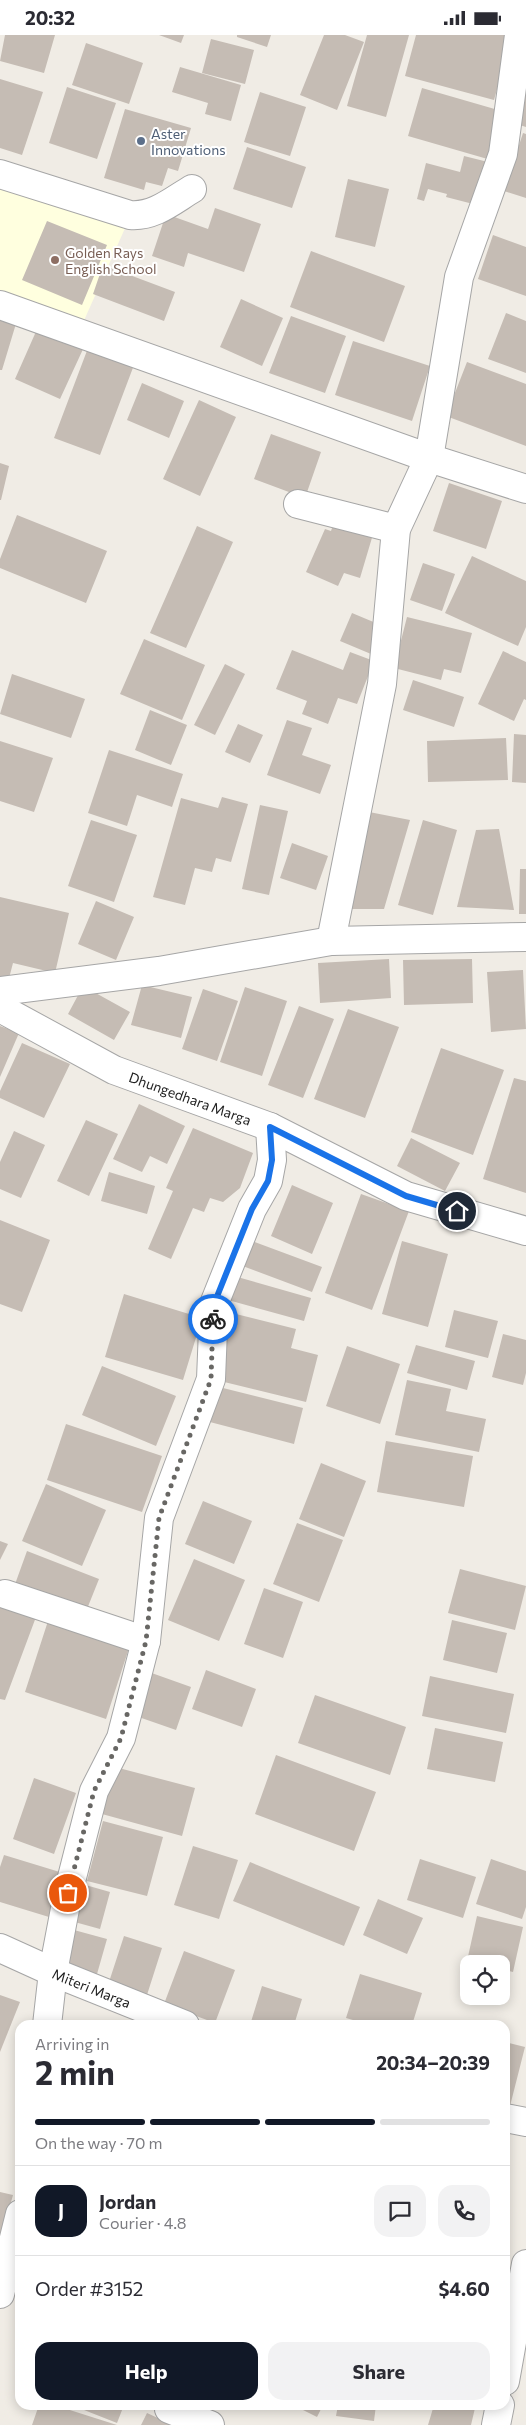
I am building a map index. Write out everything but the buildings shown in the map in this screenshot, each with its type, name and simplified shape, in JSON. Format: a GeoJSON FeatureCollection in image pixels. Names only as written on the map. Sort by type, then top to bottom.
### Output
{"type":"FeatureCollection","features":[{"type":"Feature","properties":{"kind":"street"},"geometry":{"type":"LineString","coordinates":[[331,941],[382,684],[396,529],[429,457],[459,277],[503,154],[518,35]]}},
{"type":"Feature","properties":{"kind":"street"},"geometry":{"type":"LineString","coordinates":[[0,174],[130,215],[143,216],[154,212],[192,189]]}},
{"type":"Feature","properties":{"kind":"street"},"geometry":{"type":"LineString","coordinates":[[0,305],[429,457],[526,489]]}},
{"type":"Feature","properties":{"kind":"street"},"geometry":{"type":"LineString","coordinates":[[298,504],[396,529]]}},
{"type":"Feature","properties":{"kind":"street"},"geometry":{"type":"LineString","coordinates":[[0,991],[159,971],[331,941],[526,937]]}},
{"type":"Feature","properties":{"kind":"street","name":"Dhungedhara Marga"},"geometry":{"type":"LineString","coordinates":[[0,1009],[114,1070],[270,1127],[406,1196],[526,1231]]}},
{"type":"Feature","properties":{"kind":"street"},"geometry":{"type":"LineString","coordinates":[[48,2020],[53,1972],[68,1893],[94,1791],[121,1738],[146,1641],[159,1518],[211,1379],[214,1304],[252,1209],[268,1181],[272,1160],[270,1127]]}},
{"type":"Feature","properties":{"kind":"street"},"geometry":{"type":"LineString","coordinates":[[5,1594],[146,1641]]}},
{"type":"Feature","properties":{"kind":"street","name":"Miteri Marga"},"geometry":{"type":"LineString","coordinates":[[0,1947],[53,1972],[173,2020]]}},
{"type":"Feature","properties":{"kind":"street"},"geometry":{"type":"LineString","coordinates":[[510,2118],[526,2122]]}},
{"type":"Feature","properties":{"kind":"street"},"geometry":{"type":"LineString","coordinates":[[0,2294],[15,2234]]}},
{"type":"Feature","properties":{"kind":"street"},"geometry":{"type":"LineString","coordinates":[[510,2353],[526,2264]]}},
{"type":"Feature","properties":{"kind":"street"},"geometry":{"type":"LineString","coordinates":[[172,2410],[210,2425]]}},
{"type":"Feature","properties":{"kind":"street"},"geometry":{"type":"LineString","coordinates":[[496,2425],[499,2410]]}},
{"type":"Feature","properties":{"kind":"shaded area","name":"Golden Rays English School"},"geometry":{"type":"Polygon","coordinates":[[[0,185],[126,226],[82,325],[0,295],[0,185]]]}},
{"type":"Feature","properties":{"kind":"way so far"},"geometry":{"type":"LineString","coordinates":[[68,1893],[94,1791],[121,1738],[146,1641],[159,1518],[211,1379],[213,1319]]}},
{"type":"Feature","properties":{"kind":"place","name":"Aster Innovations"},"geometry":{"type":"Point","coordinates":[141,141]}},
{"type":"Feature","properties":{"kind":"place","name":"Golden Rays English School"},"geometry":{"type":"Point","coordinates":[55,260]}},
{"type":"Feature","properties":{"kind":"route"},"geometry":{"type":"LineString","coordinates":[[213,1319],[214,1304],[252,1209],[268,1181],[272,1160],[270,1127],[406,1196],[457,1211]]}}]}
